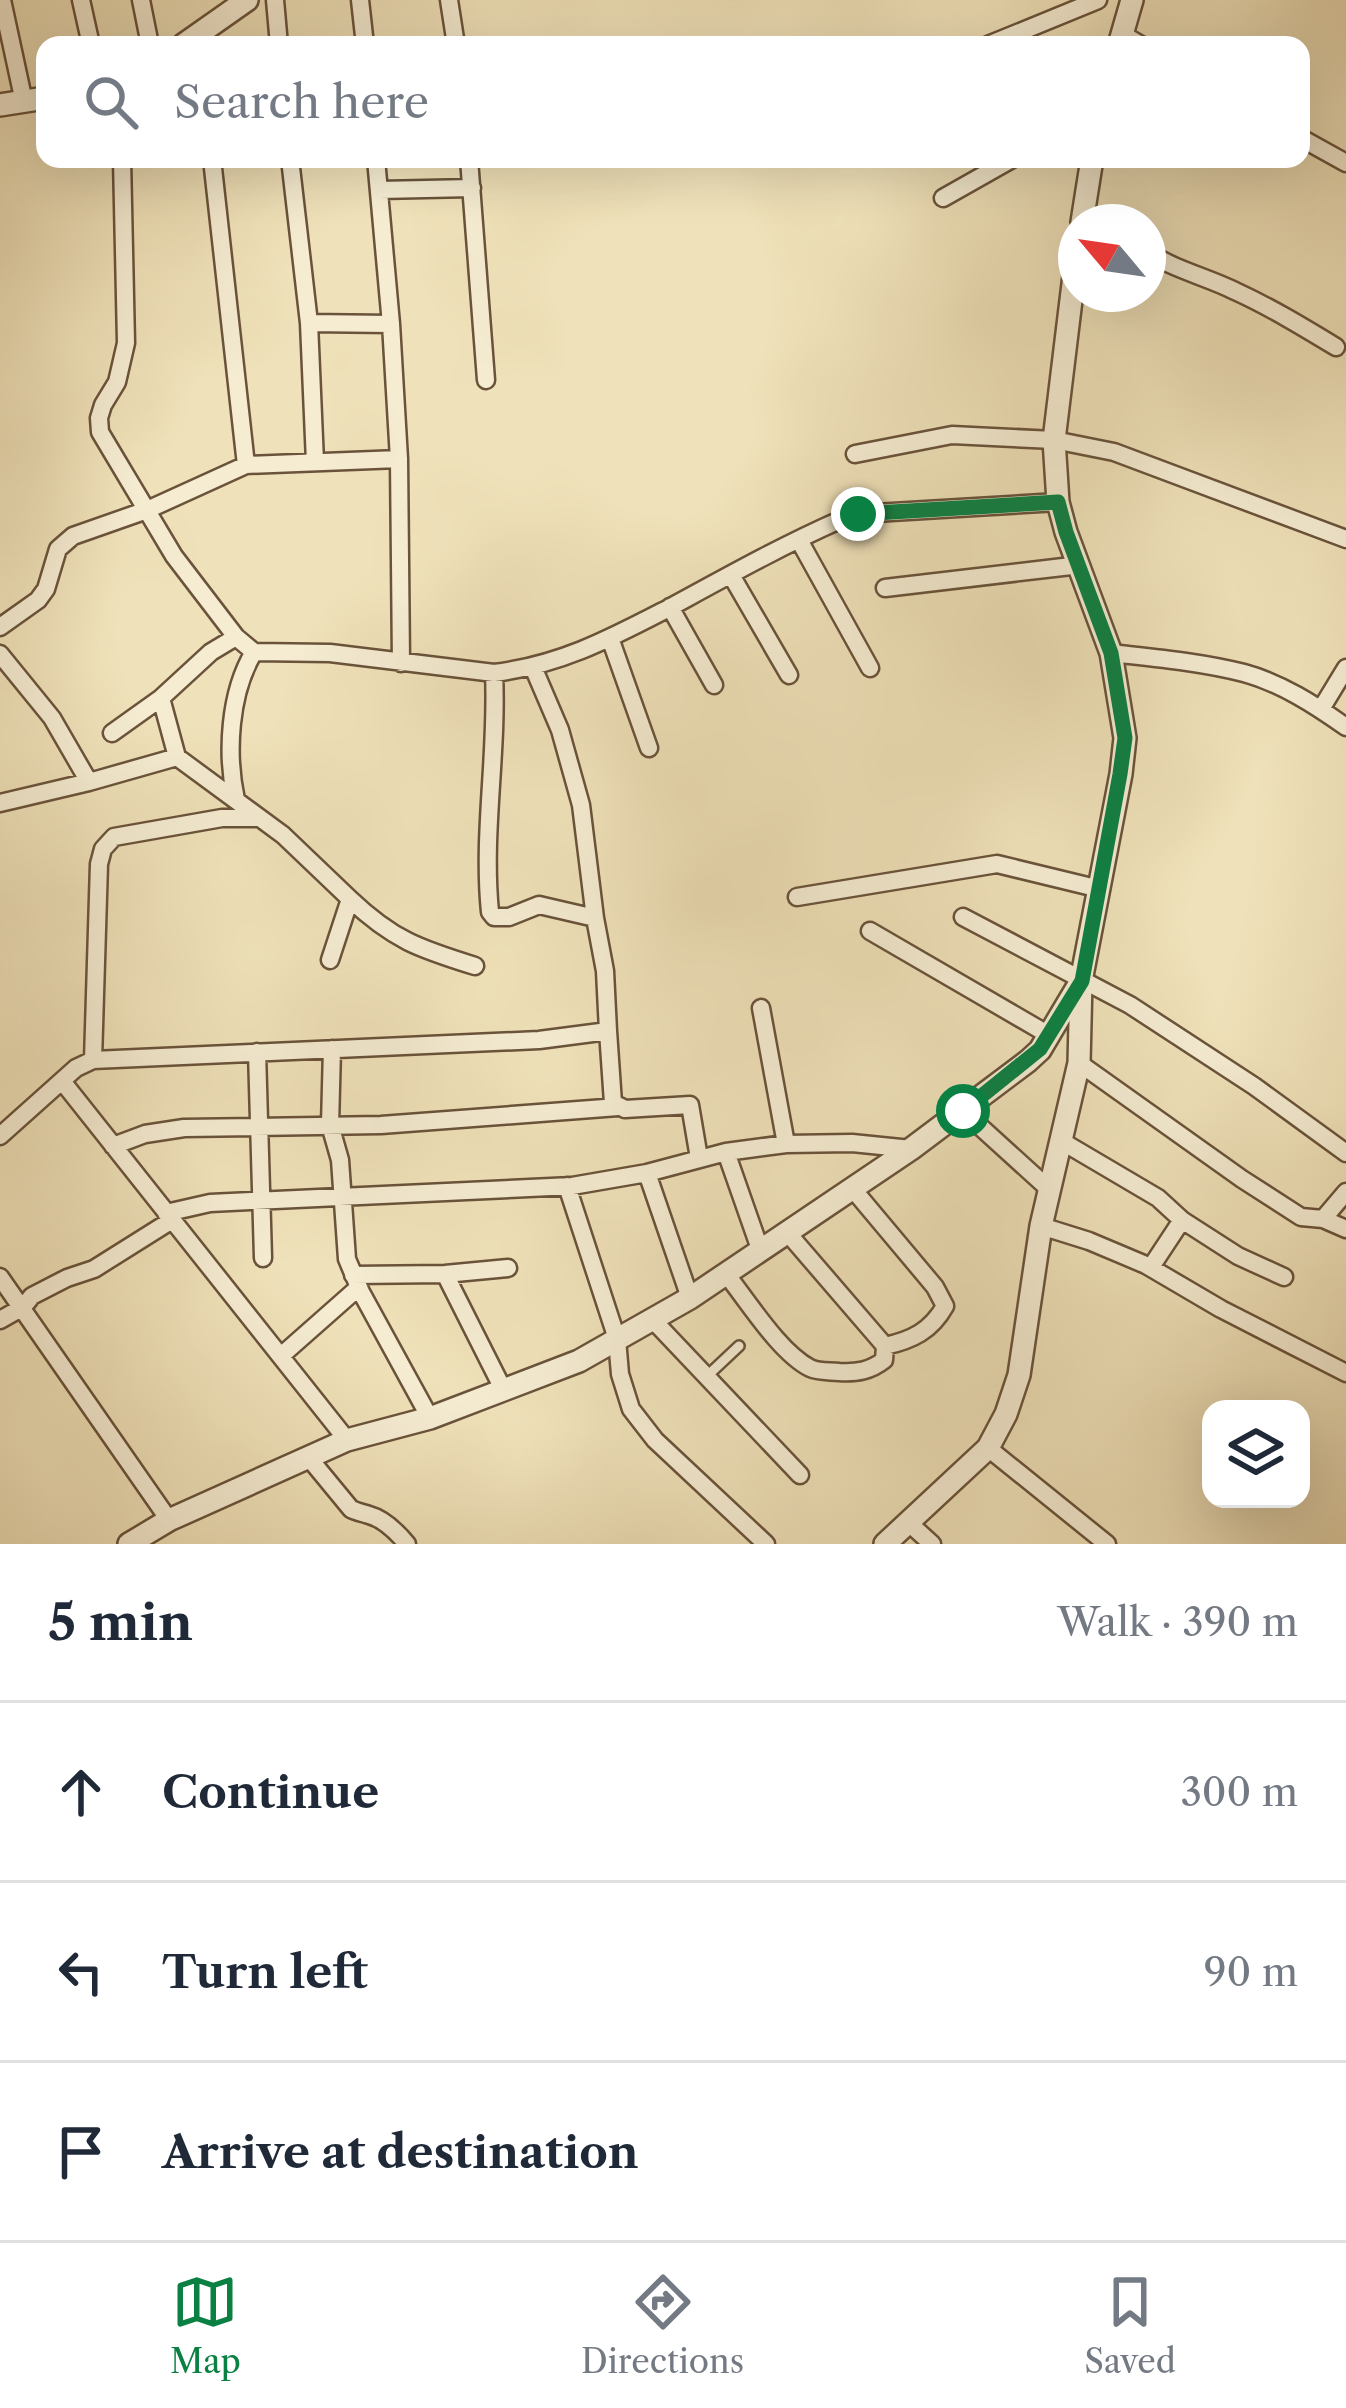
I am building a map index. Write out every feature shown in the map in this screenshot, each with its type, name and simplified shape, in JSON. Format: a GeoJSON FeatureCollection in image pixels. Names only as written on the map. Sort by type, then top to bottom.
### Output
{"type":"FeatureCollection","features":[{"type":"Feature","properties":{"kind":"street"},"geometry":{"type":"LineString","coordinates":[[0,105],[35,100],[4,21],[2,0]]}},
{"type":"Feature","properties":{"kind":"street"},"geometry":{"type":"LineString","coordinates":[[81,0],[89,36]]}},
{"type":"Feature","properties":{"kind":"street"},"geometry":{"type":"LineString","coordinates":[[141,0],[148,36]]}},
{"type":"Feature","properties":{"kind":"street"},"geometry":{"type":"LineString","coordinates":[[199,36],[247,0]]}},
{"type":"Feature","properties":{"kind":"street"},"geometry":{"type":"LineString","coordinates":[[275,0],[278,36]]}},
{"type":"Feature","properties":{"kind":"street"},"geometry":{"type":"LineString","coordinates":[[360,0],[364,36]]}},
{"type":"Feature","properties":{"kind":"street"},"geometry":{"type":"LineString","coordinates":[[449,0],[455,36]]}},
{"type":"Feature","properties":{"kind":"street"},"geometry":{"type":"LineString","coordinates":[[1010,36],[1098,0]]}},
{"type":"Feature","properties":{"kind":"street"},"geometry":{"type":"LineString","coordinates":[[1128,36],[1132,0]]}},
{"type":"Feature","properties":{"kind":"street"},"geometry":{"type":"LineString","coordinates":[[1310,143],[1346,163]]}},
{"type":"Feature","properties":{"kind":"street"},"geometry":{"type":"LineString","coordinates":[[122,168],[126,343],[117,382],[99,418],[100,432],[174,556],[236,637],[254,652],[330,653],[494,673],[532,667],[610,638],[858,514],[1058,502]]}},
{"type":"Feature","properties":{"kind":"street"},"geometry":{"type":"LineString","coordinates":[[213,168],[246,464]]}},
{"type":"Feature","properties":{"kind":"street"},"geometry":{"type":"LineString","coordinates":[[291,168],[310,323],[315,462]]}},
{"type":"Feature","properties":{"kind":"street"},"geometry":{"type":"LineString","coordinates":[[377,168],[399,459],[401,663]]}},
{"type":"Feature","properties":{"kind":"street"},"geometry":{"type":"LineString","coordinates":[[470,168],[486,380]]}},
{"type":"Feature","properties":{"kind":"street"},"geometry":{"type":"LineString","coordinates":[[944,198],[996,168]]}},
{"type":"Feature","properties":{"kind":"street"},"geometry":{"type":"LineString","coordinates":[[1085,204],[1091,168]]}},
{"type":"Feature","properties":{"kind":"street"},"geometry":{"type":"LineString","coordinates":[[380,190],[472,188]]}},
{"type":"Feature","properties":{"kind":"street"},"geometry":{"type":"LineString","coordinates":[[1166,262],[1232,289],[1336,346]]}},
{"type":"Feature","properties":{"kind":"street"},"geometry":{"type":"LineString","coordinates":[[885,1544],[988,1448],[1006,1414],[1019,1375],[1041,1226],[1079,1063],[1082,981],[1125,738],[1111,653],[1058,502],[1054,440],[1070,312]]}},
{"type":"Feature","properties":{"kind":"street"},"geometry":{"type":"LineString","coordinates":[[310,323],[391,323]]}},
{"type":"Feature","properties":{"kind":"street"},"geometry":{"type":"LineString","coordinates":[[855,454],[952,435],[1054,440],[1114,452],[1346,539]]}},
{"type":"Feature","properties":{"kind":"street"},"geometry":{"type":"LineString","coordinates":[[0,626],[38,600],[58,549],[66,541],[246,464],[399,459]]}},
{"type":"Feature","properties":{"kind":"street"},"geometry":{"type":"LineString","coordinates":[[800,540],[870,668]]}},
{"type":"Feature","properties":{"kind":"street"},"geometry":{"type":"LineString","coordinates":[[885,588],[1080,565]]}},
{"type":"Feature","properties":{"kind":"street"},"geometry":{"type":"LineString","coordinates":[[731,575],[789,675]]}},
{"type":"Feature","properties":{"kind":"street"},"geometry":{"type":"LineString","coordinates":[[670,607],[714,685]]}},
{"type":"Feature","properties":{"kind":"street"},"geometry":{"type":"LineString","coordinates":[[112,733],[236,637]]}},
{"type":"Feature","properties":{"kind":"street"},"geometry":{"type":"LineString","coordinates":[[610,638],[649,748]]}},
{"type":"Feature","properties":{"kind":"street"},"geometry":{"type":"LineString","coordinates":[[236,800],[232,729],[244,668],[254,652]]}},
{"type":"Feature","properties":{"kind":"street"},"geometry":{"type":"LineString","coordinates":[[1111,653],[1246,674],[1284,688],[1346,727]]}},
{"type":"Feature","properties":{"kind":"street"},"geometry":{"type":"LineString","coordinates":[[0,654],[52,718],[89,782]]}},
{"type":"Feature","properties":{"kind":"street"},"geometry":{"type":"LineString","coordinates":[[532,667],[560,730],[581,805],[604,971],[613,1103],[618,1107]]}},
{"type":"Feature","properties":{"kind":"street"},"geometry":{"type":"LineString","coordinates":[[1321,709],[1346,668]]}},
{"type":"Feature","properties":{"kind":"street"},"geometry":{"type":"LineString","coordinates":[[494,673],[486,874],[490,912],[509,916],[539,905],[595,917]]}},
{"type":"Feature","properties":{"kind":"street"},"geometry":{"type":"LineString","coordinates":[[161,698],[177,758],[283,836],[393,936],[475,966]]}},
{"type":"Feature","properties":{"kind":"street"},"geometry":{"type":"LineString","coordinates":[[0,802],[177,758]]}},
{"type":"Feature","properties":{"kind":"street"},"geometry":{"type":"LineString","coordinates":[[93,1060],[96,892],[104,849],[114,837],[222,818],[258,818]]}},
{"type":"Feature","properties":{"kind":"street"},"geometry":{"type":"LineString","coordinates":[[797,896],[997,864],[1100,889]]}},
{"type":"Feature","properties":{"kind":"street"},"geometry":{"type":"LineString","coordinates":[[331,960],[350,899]]}},
{"type":"Feature","properties":{"kind":"street"},"geometry":{"type":"LineString","coordinates":[[963,917],[1130,1006],[1254,1086],[1346,1153]]}},
{"type":"Feature","properties":{"kind":"street"},"geometry":{"type":"LineString","coordinates":[[870,931],[1049,1035]]}},
{"type":"Feature","properties":{"kind":"street"},"geometry":{"type":"LineString","coordinates":[[129,1544],[169,1520],[347,1440],[430,1418],[579,1360],[690,1298],[911,1149],[1028,1061],[1082,981]]}},
{"type":"Feature","properties":{"kind":"street"},"geometry":{"type":"LineString","coordinates":[[761,1008],[786,1144]]}},
{"type":"Feature","properties":{"kind":"street"},"geometry":{"type":"LineString","coordinates":[[0,1136],[76,1068],[93,1060],[538,1040],[608,1031]]}},
{"type":"Feature","properties":{"kind":"street"},"geometry":{"type":"LineString","coordinates":[[332,1049],[330,1125],[340,1160],[347,1259],[430,1418]]}},
{"type":"Feature","properties":{"kind":"street"},"geometry":{"type":"LineString","coordinates":[[257,1052],[263,1258]]}},
{"type":"Feature","properties":{"kind":"street"},"geometry":{"type":"LineString","coordinates":[[1079,1063],[1300,1217],[1346,1229]]}},
{"type":"Feature","properties":{"kind":"street"},"geometry":{"type":"LineString","coordinates":[[62,1081],[347,1440]]}},
{"type":"Feature","properties":{"kind":"street"},"geometry":{"type":"LineString","coordinates":[[113,1146],[165,1130],[381,1125],[690,1105],[699,1158]]}},
{"type":"Feature","properties":{"kind":"street"},"geometry":{"type":"LineString","coordinates":[[963,1111],[1050,1190]]}},
{"type":"Feature","properties":{"kind":"street"},"geometry":{"type":"LineString","coordinates":[[1063,1142],[1158,1198],[1182,1220],[1238,1256],[1284,1277]]}},
{"type":"Feature","properties":{"kind":"street"},"geometry":{"type":"LineString","coordinates":[[0,1320],[32,1296],[94,1268],[169,1217],[210,1203],[567,1186],[786,1144],[911,1149]]}},
{"type":"Feature","properties":{"kind":"street"},"geometry":{"type":"LineString","coordinates":[[726,1152],[760,1249]]}},
{"type":"Feature","properties":{"kind":"street"},"geometry":{"type":"LineString","coordinates":[[647,1173],[690,1298]]}},
{"type":"Feature","properties":{"kind":"street"},"geometry":{"type":"LineString","coordinates":[[567,1186],[617,1339],[620,1373],[631,1409],[684,1468],[766,1544]]}},
{"type":"Feature","properties":{"kind":"street"},"geometry":{"type":"LineString","coordinates":[[852,1188],[935,1287],[944,1306],[922,1334],[885,1346]]}},
{"type":"Feature","properties":{"kind":"street"},"geometry":{"type":"LineString","coordinates":[[1323,1220],[1346,1192]]}},
{"type":"Feature","properties":{"kind":"street"},"geometry":{"type":"LineString","coordinates":[[1151,1267],[1182,1220]]}},
{"type":"Feature","properties":{"kind":"street"},"geometry":{"type":"LineString","coordinates":[[1041,1226],[1151,1267],[1346,1372]]}},
{"type":"Feature","properties":{"kind":"street"},"geometry":{"type":"LineString","coordinates":[[726,1274],[794,1357],[814,1371],[871,1370],[884,1360],[885,1346],[786,1232]]}},
{"type":"Feature","properties":{"kind":"street"},"geometry":{"type":"LineString","coordinates":[[282,1355],[356,1281],[508,1268]]}},
{"type":"Feature","properties":{"kind":"street"},"geometry":{"type":"LineString","coordinates":[[445,1274],[504,1391]]}},
{"type":"Feature","properties":{"kind":"street"},"geometry":{"type":"LineString","coordinates":[[0,1277],[169,1520]]}},
{"type":"Feature","properties":{"kind":"street"},"geometry":{"type":"LineString","coordinates":[[652,1319],[800,1475]]}},
{"type":"Feature","properties":{"kind":"street"},"geometry":{"type":"LineString","coordinates":[[988,1448],[1107,1544]]}},
{"type":"Feature","properties":{"kind":"street"},"geometry":{"type":"LineString","coordinates":[[308,1458],[351,1509],[372,1515],[407,1544]]}},
{"type":"Feature","properties":{"kind":"street"},"geometry":{"type":"LineString","coordinates":[[909,1523],[932,1544]]}},
{"type":"Feature","properties":{"kind":"lane"},"geometry":{"type":"LineString","coordinates":[[706,1377],[740,1346]]}},
{"type":"Feature","properties":{"kind":"route"},"geometry":{"type":"LineString","coordinates":[[858,514],[1058,502],[1111,653],[1119,696],[1125,738],[1082,981],[1040,1049],[963,1111]]}}]}
